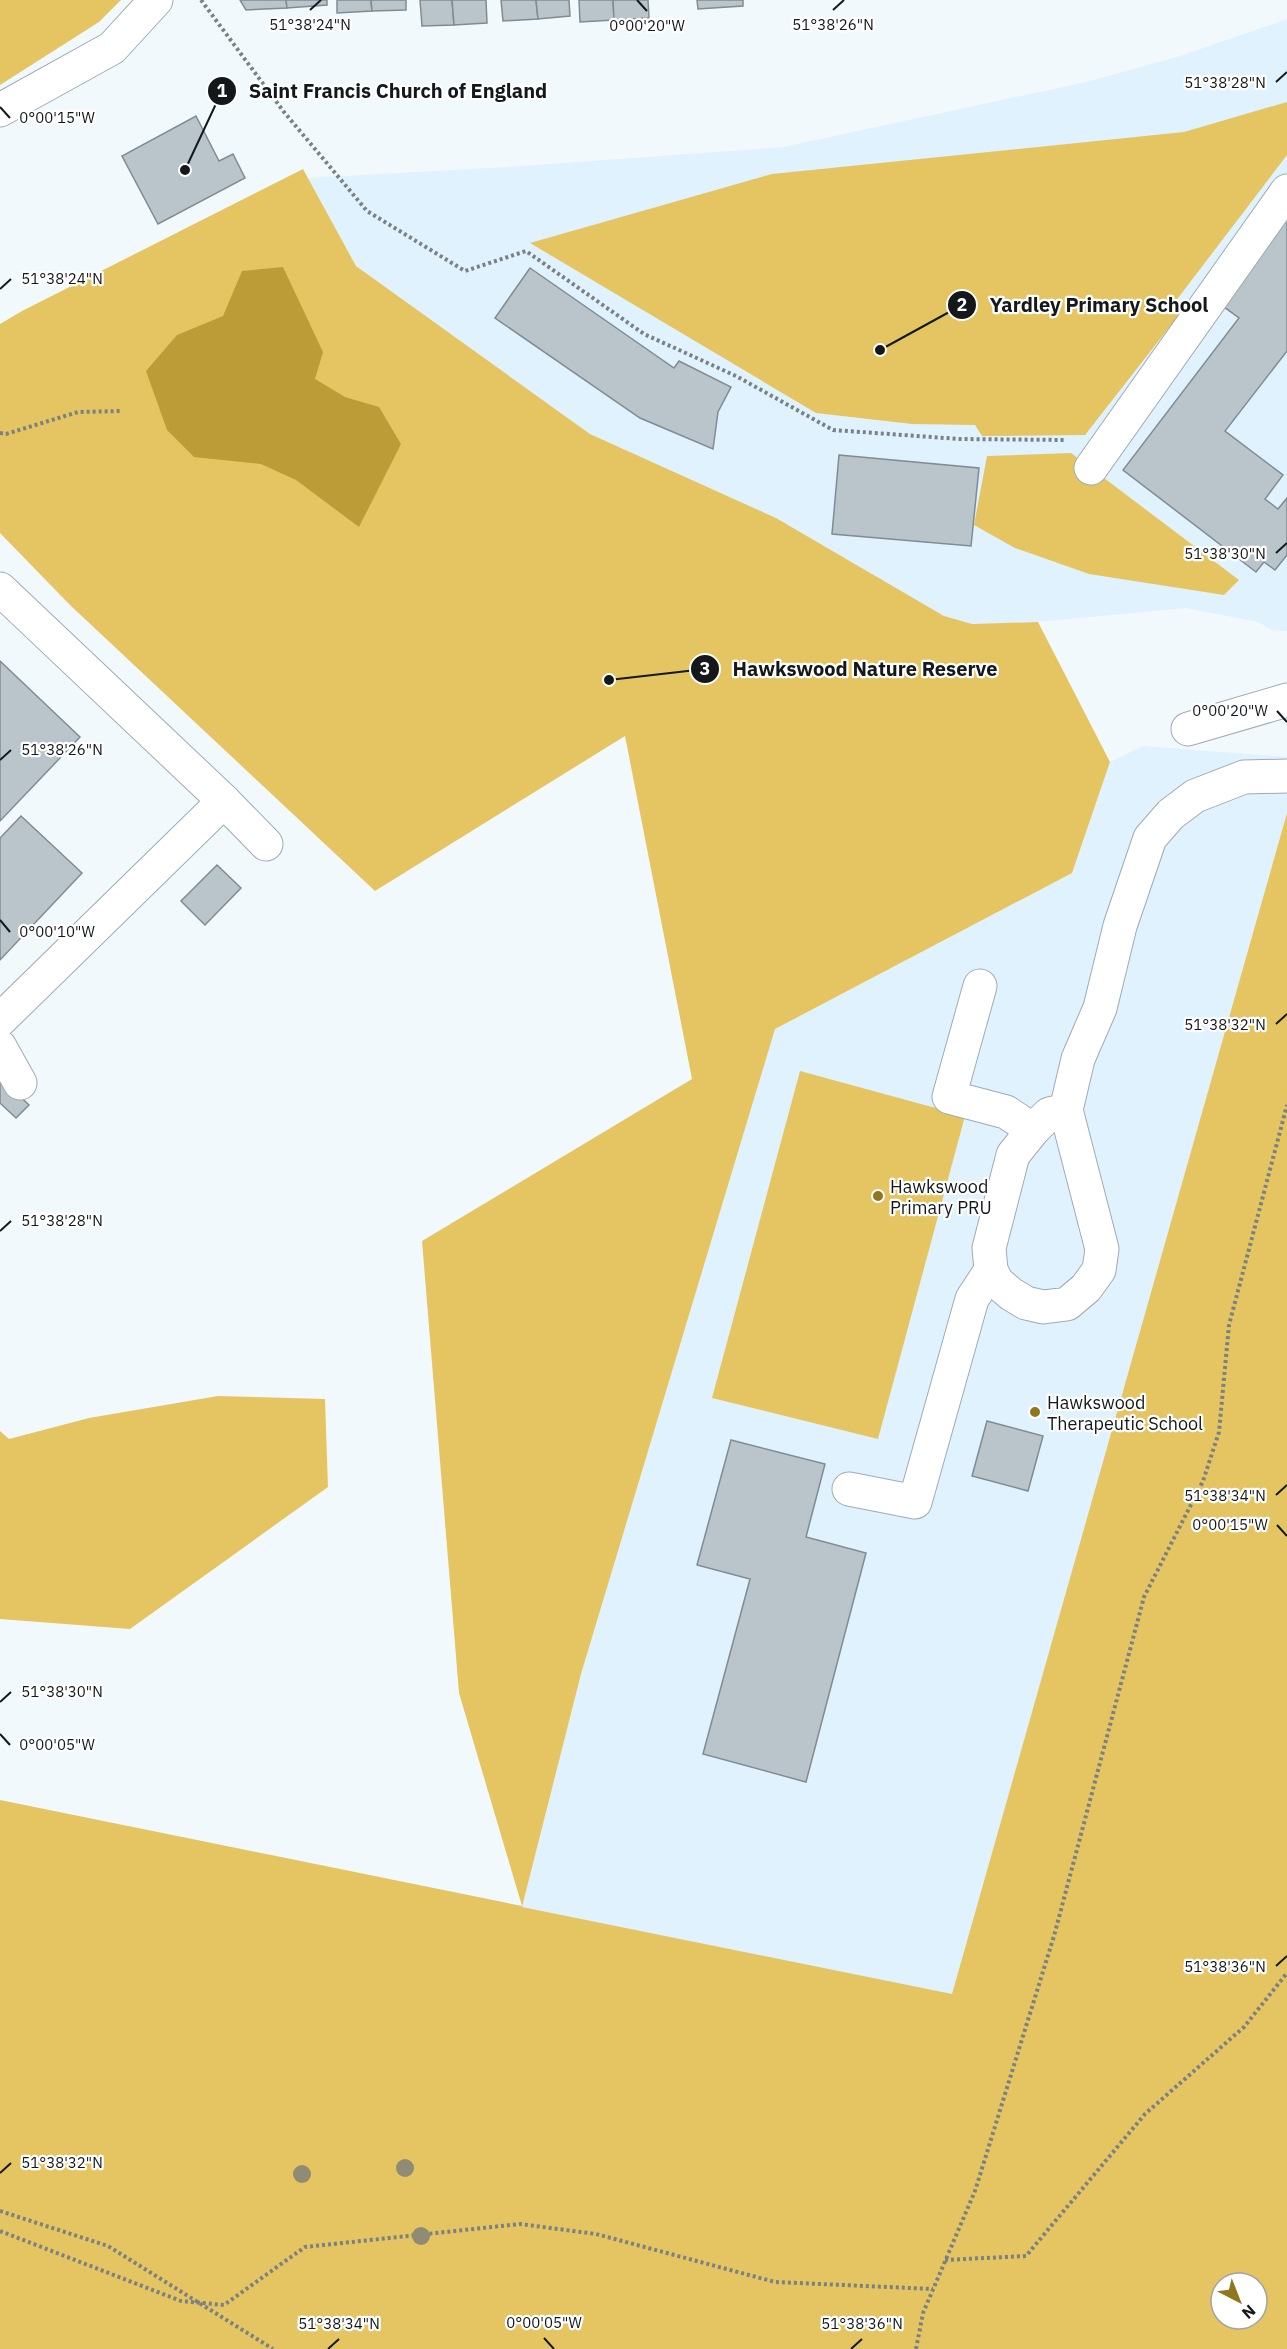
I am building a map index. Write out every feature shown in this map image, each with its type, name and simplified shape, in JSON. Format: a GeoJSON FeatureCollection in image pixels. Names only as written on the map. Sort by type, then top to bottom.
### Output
{"type":"FeatureCollection","features":[{"type":"Feature","properties":{"kind":"lane"},"geometry":{"type":"LineString","coordinates":[[0,110],[112,48],[156,0]]}},
{"type":"Feature","properties":{"kind":"lane"},"geometry":{"type":"LineString","coordinates":[[1091,468],[1287,191]]}},
{"type":"Feature","properties":{"kind":"lane"},"geometry":{"type":"LineString","coordinates":[[0,589],[224,801],[266,844]]}},
{"type":"Feature","properties":{"kind":"lane"},"geometry":{"type":"LineString","coordinates":[[1188,729],[1287,700]]}},
{"type":"Feature","properties":{"kind":"lane"},"geometry":{"type":"LineString","coordinates":[[1066,1110],[1049,1113],[1014,1155],[989,1248],[991,1270],[998,1282],[1011,1294],[1026,1303],[1043,1307],[1067,1304],[1086,1288],[1099,1270],[1102,1249],[1066,1110],[1078,1059],[1100,1008],[1120,926],[1150,837],[1171,814],[1195,796],[1244,777],[1287,776]]}},
{"type":"Feature","properties":{"kind":"lane"},"geometry":{"type":"LineString","coordinates":[[0,1020],[224,801]]}},
{"type":"Feature","properties":{"kind":"lane"},"geometry":{"type":"LineString","coordinates":[[980,986],[949,1097],[1006,1112],[1033,1130]]}},
{"type":"Feature","properties":{"kind":"lane"},"geometry":{"type":"LineString","coordinates":[[0,1047],[20,1083]]}},
{"type":"Feature","properties":{"kind":"lane"},"geometry":{"type":"LineString","coordinates":[[849,1489],[915,1502],[972,1299],[991,1270]]}},
{"type":"Feature","properties":{"kind":"path"},"geometry":{"type":"LineString","coordinates":[[201,0],[284,112],[367,211],[465,271],[526,251],[644,334],[736,376],[833,430],[959,439],[1109,440]]}},
{"type":"Feature","properties":{"kind":"path"},"geometry":{"type":"LineString","coordinates":[[0,433],[6,434],[78,412],[121,411]]}},
{"type":"Feature","properties":{"kind":"path"},"geometry":{"type":"LineString","coordinates":[[916,2349],[923,2313],[975,2191],[1054,1936],[1144,1597],[1203,1481],[1219,1432],[1229,1325],[1287,1105]]}},
{"type":"Feature","properties":{"kind":"path"},"geometry":{"type":"LineString","coordinates":[[945,2260],[1026,2256],[1145,2114],[1244,2027],[1287,1973]]}},
{"type":"Feature","properties":{"kind":"path"},"geometry":{"type":"LineString","coordinates":[[0,2211],[108,2246],[273,2349]]}},
{"type":"Feature","properties":{"kind":"path"},"geometry":{"type":"LineString","coordinates":[[0,2231],[181,2301],[224,2306],[305,2247],[520,2224],[596,2234],[775,2282],[933,2289]]}},
{"type":"Feature","properties":{"kind":"shaded area"},"geometry":{"type":"Polygon","coordinates":[[[0,0],[121,0],[99,22],[0,85],[0,0]]]}},
{"type":"Feature","properties":{"kind":"shaded area"},"geometry":{"type":"Polygon","coordinates":[[[1287,19],[1287,631],[1272,630],[1258,622],[1186,608],[1038,622],[972,624],[944,616],[776,518],[590,434],[356,266],[308,178],[507,167],[783,147],[1086,82],[1180,56],[1287,19]]]}},
{"type":"Feature","properties":{"kind":"shaded area"},"geometry":{"type":"Polygon","coordinates":[[[1287,102],[1287,155],[1172,306],[1182,311],[1085,435],[982,436],[975,425],[912,424],[816,413],[530,243],[772,174],[1184,132],[1287,102]]]}},
{"type":"Feature","properties":{"kind":"shaded area"},"geometry":{"type":"Polygon","coordinates":[[[303,169],[356,266],[590,434],[776,518],[944,616],[972,624],[1038,622],[1110,762],[1072,873],[775,1029],[581,1674],[522,1907],[952,1994],[1287,813],[1287,2349],[0,2349],[0,1800],[522,1906],[459,1693],[422,1241],[692,1079],[625,736],[375,891],[70,605],[0,533],[0,324],[303,169]]]}},
{"type":"Feature","properties":{"kind":"shaded area"},"geometry":{"type":"Polygon","coordinates":[[[283,267],[323,352],[315,379],[345,397],[379,407],[401,444],[359,527],[296,480],[261,464],[194,457],[167,430],[146,371],[177,335],[223,316],[242,271],[283,267]]]}},
{"type":"Feature","properties":{"kind":"shaded area"},"geometry":{"type":"Polygon","coordinates":[[[1071,453],[1239,580],[1224,595],[1089,574],[1015,548],[974,525],[987,456],[1071,453]]]}},
{"type":"Feature","properties":{"kind":"shaded area"},"geometry":{"type":"Polygon","coordinates":[[[1143,746],[1287,757],[1287,813],[952,1995],[522,1907],[581,1674],[775,1029],[1072,873],[1110,762],[1143,746]]]}},
{"type":"Feature","properties":{"kind":"shaded area"},"geometry":{"type":"Polygon","coordinates":[[[800,1071],[965,1116],[878,1439],[712,1398],[800,1071]]]}},
{"type":"Feature","properties":{"kind":"shaded area"},"geometry":{"type":"Polygon","coordinates":[[[218,1396],[325,1399],[328,1487],[130,1629],[0,1619],[0,1431],[9,1439],[89,1418],[218,1396]]]}},
{"type":"Feature","properties":{"kind":"building"},"geometry":{"type":"Polygon","coordinates":[[[240,0],[286,0],[287,8],[246,10],[240,0]]]}},
{"type":"Feature","properties":{"kind":"building"},"geometry":{"type":"Polygon","coordinates":[[[286,0],[327,0],[327,5],[287,8],[286,0]]]}},
{"type":"Feature","properties":{"kind":"building"},"geometry":{"type":"Polygon","coordinates":[[[337,0],[371,0],[372,11],[337,13],[337,0]]]}},
{"type":"Feature","properties":{"kind":"building"},"geometry":{"type":"Polygon","coordinates":[[[371,0],[406,0],[406,10],[372,11],[371,0]]]}},
{"type":"Feature","properties":{"kind":"building"},"geometry":{"type":"Polygon","coordinates":[[[420,0],[452,0],[454,25],[422,26],[420,0]]]}},
{"type":"Feature","properties":{"kind":"building"},"geometry":{"type":"Polygon","coordinates":[[[452,0],[486,0],[487,23],[454,25],[452,0]]]}},
{"type":"Feature","properties":{"kind":"building"},"geometry":{"type":"Polygon","coordinates":[[[501,0],[536,0],[538,19],[503,21],[501,0]]]}},
{"type":"Feature","properties":{"kind":"building"},"geometry":{"type":"Polygon","coordinates":[[[536,0],[569,0],[570,16],[538,19],[536,0]]]}},
{"type":"Feature","properties":{"kind":"building"},"geometry":{"type":"Polygon","coordinates":[[[579,0],[613,0],[614,20],[580,22],[579,0]]]}},
{"type":"Feature","properties":{"kind":"building"},"geometry":{"type":"Polygon","coordinates":[[[613,0],[648,0],[649,18],[614,20],[613,0]]]}},
{"type":"Feature","properties":{"kind":"building"},"geometry":{"type":"Polygon","coordinates":[[[697,0],[743,0],[743,6],[698,9],[697,0]]]}},
{"type":"Feature","properties":{"kind":"building"},"geometry":{"type":"Polygon","coordinates":[[[196,116],[219,161],[233,154],[245,178],[158,224],[122,156],[196,116]]]}},
{"type":"Feature","properties":{"kind":"building"},"geometry":{"type":"Polygon","coordinates":[[[1287,216],[1287,351],[1225,431],[1283,475],[1265,499],[1278,509],[1287,498],[1287,555],[1275,570],[1264,562],[1256,572],[1123,470],[1239,318],[1220,304],[1287,216]]]}},
{"type":"Feature","properties":{"kind":"building"},"geometry":{"type":"Polygon","coordinates":[[[530,268],[674,368],[679,361],[731,387],[718,412],[713,449],[640,418],[495,318],[530,268]]]}},
{"type":"Feature","properties":{"kind":"building"},"geometry":{"type":"Polygon","coordinates":[[[839,455],[979,468],[971,546],[832,534],[839,455]]]}},
{"type":"Feature","properties":{"kind":"building"},"geometry":{"type":"Polygon","coordinates":[[[0,661],[80,737],[0,821],[0,661]]]}},
{"type":"Feature","properties":{"kind":"building"},"geometry":{"type":"Polygon","coordinates":[[[21,816],[82,873],[0,960],[0,838],[21,816]]]}},
{"type":"Feature","properties":{"kind":"building"},"geometry":{"type":"Polygon","coordinates":[[[217,865],[241,888],[205,925],[181,901],[217,865]]]}},
{"type":"Feature","properties":{"kind":"building"},"geometry":{"type":"Polygon","coordinates":[[[0,1077],[29,1105],[16,1118],[0,1103],[0,1077]]]}},
{"type":"Feature","properties":{"kind":"building"},"geometry":{"type":"Polygon","coordinates":[[[987,1421],[1043,1436],[1028,1491],[972,1476],[987,1421]]]}},
{"type":"Feature","properties":{"kind":"building"},"geometry":{"type":"Polygon","coordinates":[[[731,1440],[825,1464],[806,1537],[866,1553],[806,1782],[703,1754],[750,1579],[697,1565],[731,1440]]]}},
{"type":"Feature","properties":{"kind":"place","name":"Saint Francis Church of England"},"geometry":{"type":"Point","coordinates":[185,170]}},
{"type":"Feature","properties":{"kind":"place","name":"Yardley Primary School"},"geometry":{"type":"Point","coordinates":[880,350]}},
{"type":"Feature","properties":{"kind":"place","name":"Hawkswood Nature Reserve"},"geometry":{"type":"Point","coordinates":[609,680]}},
{"type":"Feature","properties":{"kind":"place","name":"Hawkswood Primary PRU"},"geometry":{"type":"Point","coordinates":[878,1196]}},
{"type":"Feature","properties":{"kind":"place","name":"Hawkswood Therapeutic School"},"geometry":{"type":"Point","coordinates":[1035,1412]}}]}
